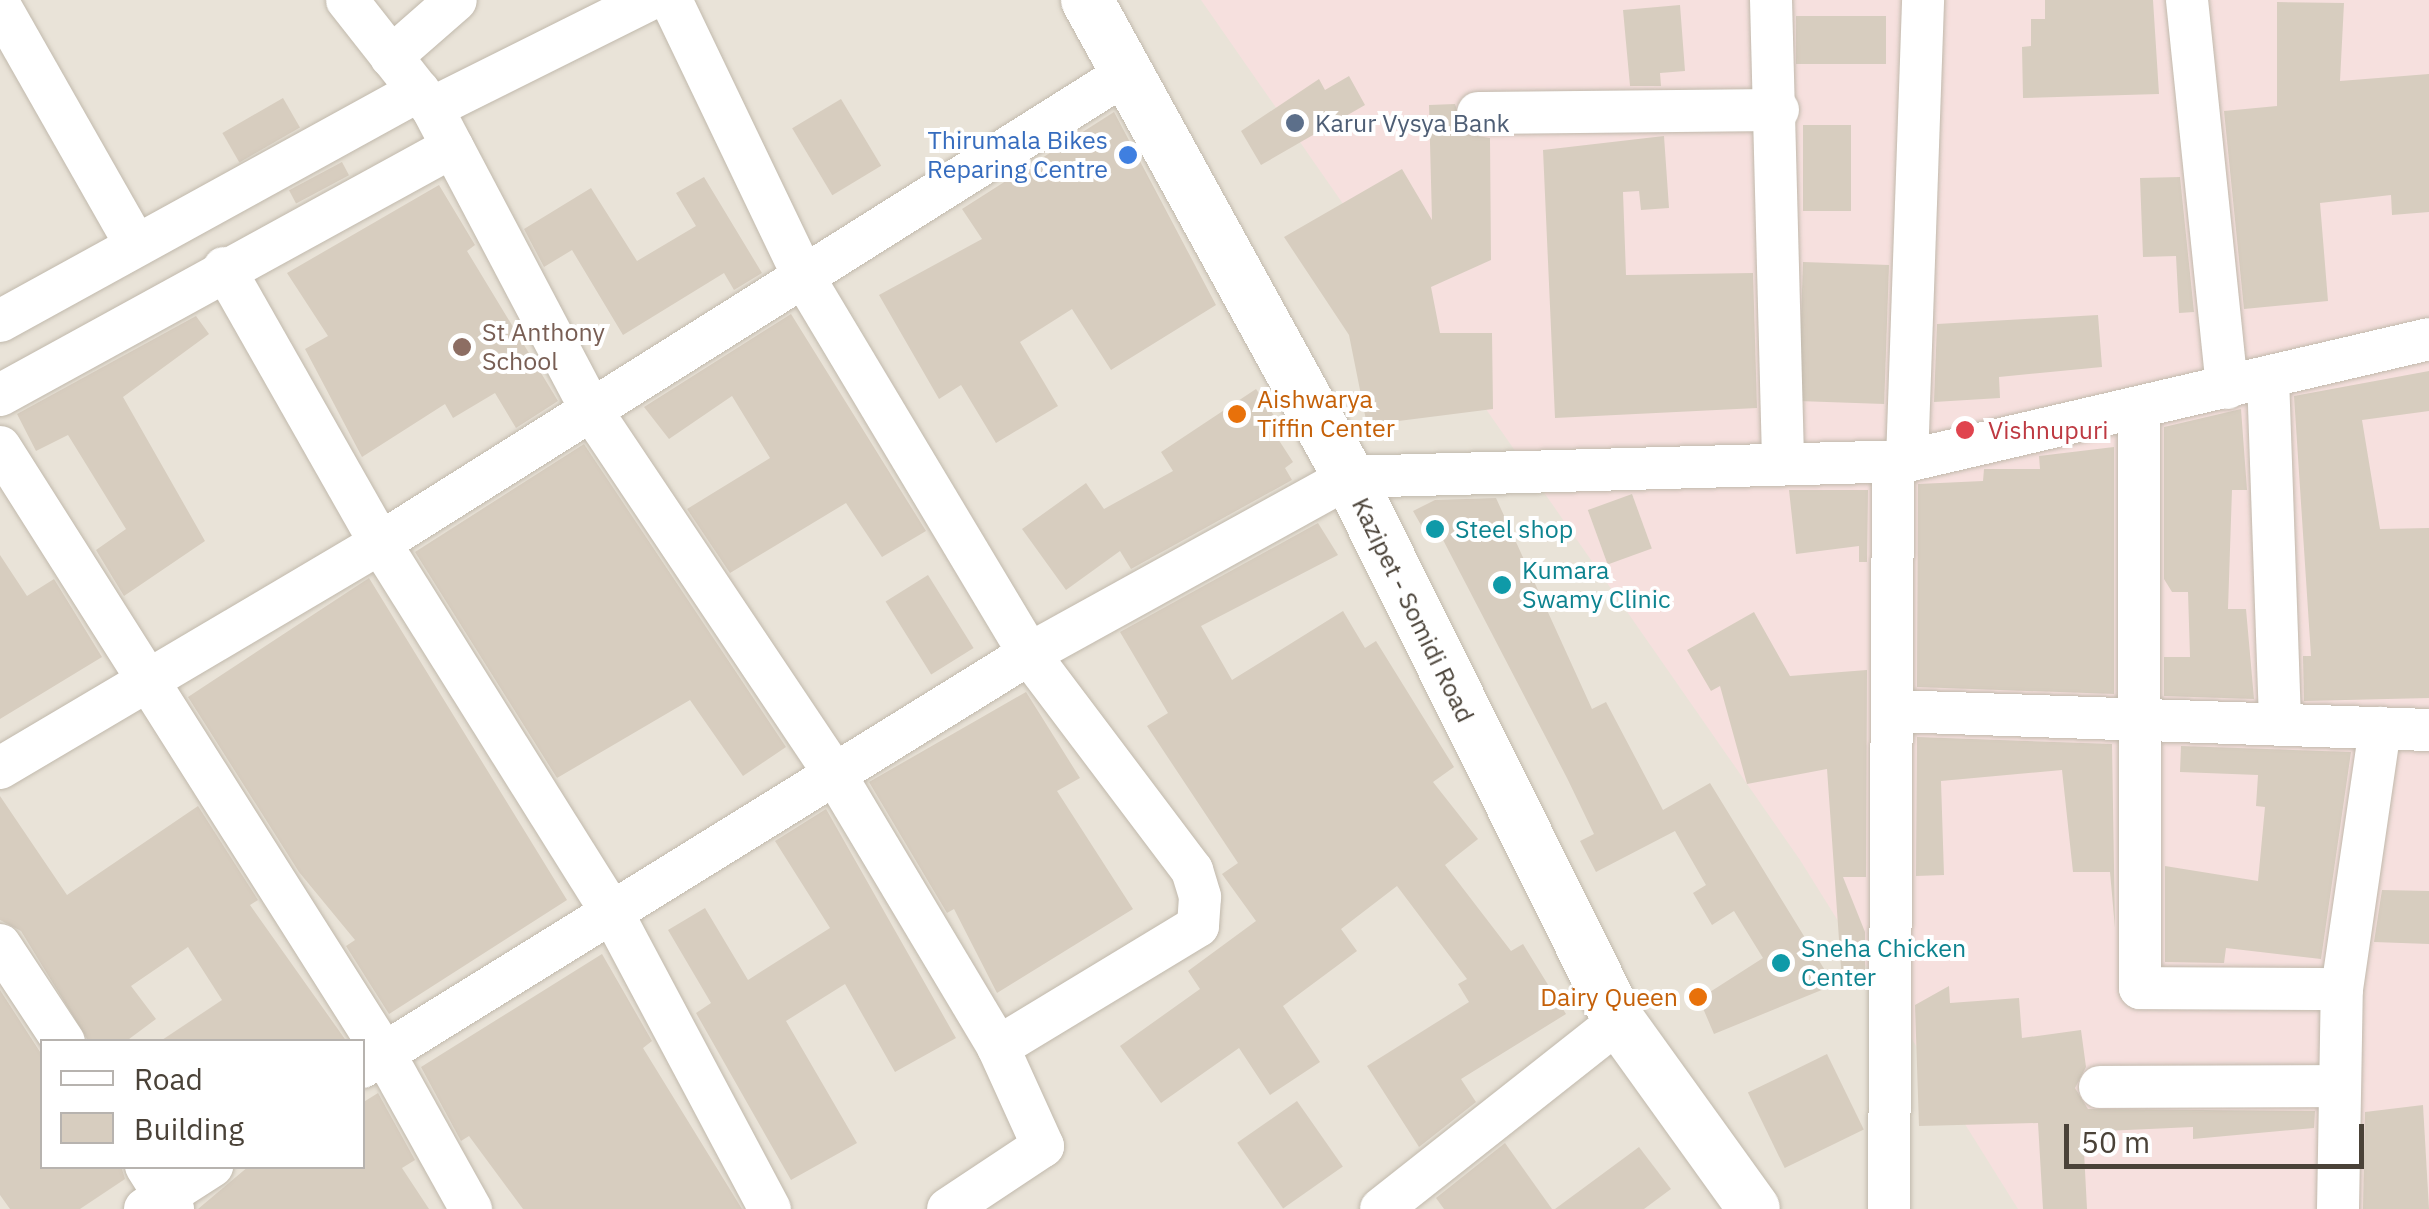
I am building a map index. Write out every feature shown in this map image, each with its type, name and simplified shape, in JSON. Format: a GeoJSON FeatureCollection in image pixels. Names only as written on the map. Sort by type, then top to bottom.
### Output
{"type":"FeatureCollection","features":[{"type":"Feature","properties":{"kind":"street"},"geometry":{"type":"LineString","coordinates":[[346,0],[425,100],[591,410],[836,776],[998,1048],[1043,1146],[948,1209]]}},
{"type":"Feature","properties":{"kind":"street"},"geometry":{"type":"LineString","coordinates":[[391,57],[456,0]]}},
{"type":"Feature","properties":{"kind":"street"},"geometry":{"type":"LineString","coordinates":[[0,321],[133,240],[425,100],[649,0]]}},
{"type":"Feature","properties":{"kind":"street"},"geometry":{"type":"LineString","coordinates":[[671,0],[803,276],[1029,654],[1192,870],[1203,910],[1198,926],[998,1048]]}},
{"type":"Feature","properties":{"kind":"street","name":"Kazipet - Somidi Road"},"geometry":{"type":"LineString","coordinates":[[1086,0],[1349,477],[1619,1021],[1754,1209]]}},
{"type":"Feature","properties":{"kind":"street"},"geometry":{"type":"LineString","coordinates":[[1770,0],[1778,110],[1783,458]]}},
{"type":"Feature","properties":{"kind":"street"},"geometry":{"type":"LineString","coordinates":[[1889,1209],[1900,461],[1922,0]]}},
{"type":"Feature","properties":{"kind":"street"},"geometry":{"type":"LineString","coordinates":[[2187,0],[2227,388]]}},
{"type":"Feature","properties":{"kind":"street"},"geometry":{"type":"LineString","coordinates":[[0,6],[133,240]]}},
{"type":"Feature","properties":{"kind":"street"},"geometry":{"type":"LineString","coordinates":[[0,768],[380,543],[1127,72]]}},
{"type":"Feature","properties":{"kind":"street"},"geometry":{"type":"LineString","coordinates":[[1478,113],[1778,110]]}},
{"type":"Feature","properties":{"kind":"street"},"geometry":{"type":"LineString","coordinates":[[0,395],[224,268],[452,147]]}},
{"type":"Feature","properties":{"kind":"street"},"geometry":{"type":"LineString","coordinates":[[224,268],[380,543],[614,916],[770,1209]]}},
{"type":"Feature","properties":{"kind":"street"},"geometry":{"type":"LineString","coordinates":[[471,1209],[373,1060],[614,916],[1029,654],[1349,477],[1783,458],[1900,461],[2139,411],[2429,339]]}},
{"type":"Feature","properties":{"kind":"street"},"geometry":{"type":"LineString","coordinates":[[2268,377],[2280,724]]}},
{"type":"Feature","properties":{"kind":"street"},"geometry":{"type":"LineString","coordinates":[[2139,411],[2140,988],[2342,989]]}},
{"type":"Feature","properties":{"kind":"street"},"geometry":{"type":"LineString","coordinates":[[2,455],[360,1039]]}},
{"type":"Feature","properties":{"kind":"street"},"geometry":{"type":"LineString","coordinates":[[1895,710],[2429,730]]}},
{"type":"Feature","properties":{"kind":"street"},"geometry":{"type":"LineString","coordinates":[[2338,1209],[2342,989],[2380,728]]}},
{"type":"Feature","properties":{"kind":"street"},"geometry":{"type":"LineString","coordinates":[[0,945],[62,1039]]}},
{"type":"Feature","properties":{"kind":"street"},"geometry":{"type":"LineString","coordinates":[[1383,1208],[1619,1021]]}},
{"type":"Feature","properties":{"kind":"street"},"geometry":{"type":"LineString","coordinates":[[2100,1087],[2339,1086]]}},
{"type":"Feature","properties":{"kind":"street"},"geometry":{"type":"LineString","coordinates":[[158,1195],[206,1169]]}},
{"type":"Feature","properties":{"kind":"shaded area"},"geometry":{"type":"Polygon","coordinates":[[[0,0],[2429,0],[2429,1209],[0,1209],[0,0]]]}},
{"type":"Feature","properties":{"kind":"shaded area","name":"Vishnupuri"},"geometry":{"type":"Polygon","coordinates":[[[1201,0],[2429,0],[2429,1209],[2018,1209],[1800,860],[1201,0]]]}},
{"type":"Feature","properties":{"kind":"building"},"geometry":{"type":"Polygon","coordinates":[[[2045,0],[2153,0],[2159,94],[2023,98],[2022,47],[2031,46],[2031,19],[2045,19],[2045,0]]]}},
{"type":"Feature","properties":{"kind":"building"},"geometry":{"type":"Polygon","coordinates":[[[2277,2],[2344,3],[2340,81],[2429,74],[2429,212],[2392,215],[2391,195],[2320,203],[2328,301],[2244,309],[2224,111],[2277,106],[2277,2]]]}},
{"type":"Feature","properties":{"kind":"building"},"geometry":{"type":"Polygon","coordinates":[[[1680,5],[1685,71],[1660,73],[1661,86],[1630,86],[1623,10],[1680,5]]]}},
{"type":"Feature","properties":{"kind":"building"},"geometry":{"type":"Polygon","coordinates":[[[1796,16],[1886,16],[1886,64],[1796,64],[1796,16]]]}},
{"type":"Feature","properties":{"kind":"building"},"geometry":{"type":"Polygon","coordinates":[[[1349,76],[1365,105],[1261,165],[1241,131],[1319,79],[1325,90],[1349,76]]]}},
{"type":"Feature","properties":{"kind":"building"},"geometry":{"type":"Polygon","coordinates":[[[283,98],[300,127],[239,162],[222,133],[283,98]]]}},
{"type":"Feature","properties":{"kind":"building"},"geometry":{"type":"Polygon","coordinates":[[[841,99],[881,166],[832,195],[792,128],[841,99]]]}},
{"type":"Feature","properties":{"kind":"building"},"geometry":{"type":"Polygon","coordinates":[[[1455,104],[1465,134],[1490,138],[1491,260],[1431,287],[1440,333],[1492,333],[1493,409],[1367,425],[1349,335],[1284,237],[1402,169],[1432,220],[1429,105],[1455,104]]]}},
{"type":"Feature","properties":{"kind":"building"},"geometry":{"type":"Polygon","coordinates":[[[1114,112],[1216,305],[1111,370],[1072,309],[1020,342],[1058,406],[996,443],[961,385],[939,399],[879,295],[982,239],[962,209],[1114,112]]]}},
{"type":"Feature","properties":{"kind":"building"},"geometry":{"type":"Polygon","coordinates":[[[1803,125],[1851,125],[1851,211],[1803,211],[1803,125]]]}},
{"type":"Feature","properties":{"kind":"building"},"geometry":{"type":"Polygon","coordinates":[[[1664,136],[1669,208],[1641,210],[1639,191],[1623,192],[1626,275],[1753,273],[1757,408],[1555,418],[1543,150],[1664,136]]]}},
{"type":"Feature","properties":{"kind":"building"},"geometry":{"type":"Polygon","coordinates":[[[342,162],[349,175],[296,203],[289,190],[342,162]]]}},
{"type":"Feature","properties":{"kind":"building"},"geometry":{"type":"Polygon","coordinates":[[[704,177],[762,273],[734,290],[724,273],[623,335],[572,250],[544,267],[524,229],[591,188],[637,261],[696,226],[676,193],[704,177]]]}},
{"type":"Feature","properties":{"kind":"building"},"geometry":{"type":"Polygon","coordinates":[[[2180,177],[2194,312],[2179,313],[2176,256],[2143,257],[2140,178],[2180,177]]]}},
{"type":"Feature","properties":{"kind":"building"},"geometry":{"type":"Polygon","coordinates":[[[439,185],[475,245],[467,251],[558,401],[516,428],[495,393],[453,418],[445,404],[362,457],[305,349],[328,336],[287,273],[439,185]]]}},
{"type":"Feature","properties":{"kind":"building"},"geometry":{"type":"Polygon","coordinates":[[[1803,262],[1889,265],[1884,404],[1798,401],[1803,262]]]}},
{"type":"Feature","properties":{"kind":"building"},"geometry":{"type":"Polygon","coordinates":[[[791,314],[926,531],[882,557],[846,503],[730,573],[687,509],[770,458],[732,396],[669,439],[644,407],[791,314]]]}},
{"type":"Feature","properties":{"kind":"building"},"geometry":{"type":"Polygon","coordinates":[[[2098,315],[2102,367],[1999,377],[2000,398],[1934,402],[1937,324],[2098,315]]]}},
{"type":"Feature","properties":{"kind":"building"},"geometry":{"type":"Polygon","coordinates":[[[196,316],[209,334],[123,397],[205,541],[124,596],[96,550],[126,529],[68,435],[36,451],[17,414],[196,316]]]}},
{"type":"Feature","properties":{"kind":"building"},"geometry":{"type":"Polygon","coordinates":[[[2429,371],[2429,411],[2362,420],[2380,529],[2429,528],[2429,698],[2304,701],[2303,656],[2311,656],[2294,396],[2429,371]]]}},
{"type":"Feature","properties":{"kind":"building"},"geometry":{"type":"Polygon","coordinates":[[[1256,389],[1277,420],[1269,425],[1293,462],[1285,468],[1292,480],[1131,569],[1120,551],[1066,590],[1022,529],[1086,483],[1104,509],[1173,471],[1161,452],[1256,389]]]}},
{"type":"Feature","properties":{"kind":"building"},"geometry":{"type":"Polygon","coordinates":[[[2241,409],[2247,490],[2232,490],[2228,609],[2246,609],[2254,699],[2164,696],[2164,657],[2190,657],[2188,592],[2172,592],[2164,579],[2164,427],[2241,409]]]}},
{"type":"Feature","properties":{"kind":"building"},"geometry":{"type":"Polygon","coordinates":[[[584,444],[786,747],[743,776],[690,700],[557,778],[415,552],[584,444]]]}},
{"type":"Feature","properties":{"kind":"building"},"geometry":{"type":"Polygon","coordinates":[[[2114,447],[2114,694],[1917,687],[1918,484],[1983,481],[1984,469],[2040,469],[2039,456],[2114,447]]]}},
{"type":"Feature","properties":{"kind":"building"},"geometry":{"type":"Polygon","coordinates":[[[1789,490],[1868,490],[1867,562],[1859,562],[1859,546],[1796,554],[1789,490]]]}},
{"type":"Feature","properties":{"kind":"building"},"geometry":{"type":"Polygon","coordinates":[[[1632,494],[1652,549],[1608,565],[1588,510],[1632,494]]]}},
{"type":"Feature","properties":{"kind":"building"},"geometry":{"type":"Polygon","coordinates":[[[1496,498],[1592,709],[1606,702],[1663,810],[1710,783],[1834,985],[1714,1034],[1699,999],[1763,958],[1734,911],[1712,925],[1693,893],[1706,885],[1675,831],[1596,872],[1580,841],[1594,834],[1567,778],[1441,536],[1430,541],[1413,511],[1435,500],[1496,498]]]}},
{"type":"Feature","properties":{"kind":"building"},"geometry":{"type":"Polygon","coordinates":[[[1318,523],[1338,555],[1201,626],[1232,680],[1343,611],[1365,648],[1376,641],[1454,767],[1433,782],[1478,839],[1445,865],[1511,951],[1523,944],[1566,1014],[1461,1079],[1476,1102],[1419,1147],[1367,1066],[1469,1002],[1458,984],[1467,979],[1397,886],[1341,929],[1357,951],[1283,1006],[1320,1062],[1270,1095],[1239,1048],[1161,1103],[1120,1046],[1200,989],[1188,971],[1256,921],[1222,874],[1238,863],[1147,726],[1168,713],[1120,632],[1318,523]]]}},
{"type":"Feature","properties":{"kind":"building"},"geometry":{"type":"Polygon","coordinates":[[[0,555],[27,596],[54,579],[102,657],[0,719],[0,555]]]}},
{"type":"Feature","properties":{"kind":"building"},"geometry":{"type":"Polygon","coordinates":[[[928,575],[974,648],[931,674],[886,601],[928,575]]]}},
{"type":"Feature","properties":{"kind":"building"},"geometry":{"type":"Polygon","coordinates":[[[369,578],[567,900],[389,1014],[346,946],[355,940],[299,872],[188,697],[369,578]]]}},
{"type":"Feature","properties":{"kind":"building"},"geometry":{"type":"Polygon","coordinates":[[[1754,612],[1790,676],[1867,670],[1866,877],[1843,877],[1865,932],[1865,972],[1842,982],[1827,769],[1747,784],[1720,686],[1711,691],[1687,650],[1754,612]]]}},
{"type":"Feature","properties":{"kind":"building"},"geometry":{"type":"Polygon","coordinates":[[[1026,692],[1080,778],[1057,791],[1133,909],[997,993],[954,909],[947,913],[869,782],[1026,692]]]}},
{"type":"Feature","properties":{"kind":"building"},"geometry":{"type":"Polygon","coordinates":[[[1917,737],[2112,744],[2115,928],[2110,872],[2073,872],[2062,770],[1941,781],[1944,875],[1916,876],[1917,737]]]}},
{"type":"Feature","properties":{"kind":"building"},"geometry":{"type":"Polygon","coordinates":[[[2181,746],[2351,752],[2321,959],[2226,948],[2224,963],[2165,962],[2165,866],[2258,881],[2265,807],[2256,806],[2258,775],[2180,772],[2181,746]]]}},
{"type":"Feature","properties":{"kind":"building"},"geometry":{"type":"Polygon","coordinates":[[[0,796],[67,895],[198,806],[258,900],[250,905],[345,1039],[164,1039],[222,1000],[188,947],[131,986],[156,1019],[129,1039],[87,1039],[21,931],[0,920],[0,796]]]}},
{"type":"Feature","properties":{"kind":"building"},"geometry":{"type":"Polygon","coordinates":[[[826,809],[956,1038],[895,1072],[845,984],[786,1021],[857,1143],[791,1180],[696,1013],[711,1003],[668,930],[705,908],[748,980],[830,928],[775,841],[826,809]]]}},
{"type":"Feature","properties":{"kind":"building"},"geometry":{"type":"Polygon","coordinates":[[[2382,890],[2429,891],[2429,944],[2374,942],[2382,890]]]}},
{"type":"Feature","properties":{"kind":"building"},"geometry":{"type":"Polygon","coordinates":[[[602,954],[652,1041],[643,1048],[742,1209],[523,1209],[469,1136],[461,1141],[421,1067],[602,954]]]}},
{"type":"Feature","properties":{"kind":"building"},"geometry":{"type":"Polygon","coordinates":[[[1949,986],[1950,1003],[2019,998],[2022,1038],[2081,1030],[2086,1067],[2075,1088],[2088,1109],[2315,1111],[2314,1128],[2193,1139],[2193,1127],[2083,1132],[2087,1209],[2043,1209],[2038,1123],[1919,1126],[1915,1005],[1949,986]]]}},
{"type":"Feature","properties":{"kind":"building"},"geometry":{"type":"Polygon","coordinates":[[[0,990],[40,1052],[40,1169],[122,1169],[125,1179],[80,1209],[10,1209],[0,1195],[0,990]]]}},
{"type":"Feature","properties":{"kind":"building"},"geometry":{"type":"Polygon","coordinates":[[[1827,1054],[1864,1129],[1785,1168],[1748,1093],[1827,1054]]]}},
{"type":"Feature","properties":{"kind":"building"},"geometry":{"type":"Polygon","coordinates":[[[378,1093],[415,1160],[402,1168],[429,1209],[198,1209],[245,1169],[365,1169],[365,1101],[378,1093]]]}},
{"type":"Feature","properties":{"kind":"building"},"geometry":{"type":"Polygon","coordinates":[[[1297,1101],[1343,1167],[1283,1208],[1237,1143],[1297,1101]]]}},
{"type":"Feature","properties":{"kind":"building"},"geometry":{"type":"Polygon","coordinates":[[[2423,1105],[2429,1209],[2363,1209],[2365,1112],[2423,1105]]]}},
{"type":"Feature","properties":{"kind":"building"},"geometry":{"type":"Polygon","coordinates":[[[1505,1143],[1552,1209],[1444,1209],[1436,1198],[1505,1143]]]}},
{"type":"Feature","properties":{"kind":"building"},"geometry":{"type":"Polygon","coordinates":[[[1639,1147],[1671,1189],[1644,1209],[1555,1209],[1639,1147]]]}},
{"type":"Feature","properties":{"kind":"place","name":"Karur Vysya Bank"},"geometry":{"type":"Point","coordinates":[1295,123]}},
{"type":"Feature","properties":{"kind":"place","name":"Thirumala Bikes Reparing Centre"},"geometry":{"type":"Point","coordinates":[1128,155]}},
{"type":"Feature","properties":{"kind":"place","name":"St Anthony School"},"geometry":{"type":"Point","coordinates":[462,347]}},
{"type":"Feature","properties":{"kind":"place","name":"Aishwarya Tiffin Center"},"geometry":{"type":"Point","coordinates":[1237,414]}},
{"type":"Feature","properties":{"kind":"place","name":"Vishnupuri"},"geometry":{"type":"Point","coordinates":[1965,430]}},
{"type":"Feature","properties":{"kind":"place","name":"Steel shop"},"geometry":{"type":"Point","coordinates":[1435,529]}},
{"type":"Feature","properties":{"kind":"place","name":"Kumara Swamy Clinic"},"geometry":{"type":"Point","coordinates":[1502,585]}},
{"type":"Feature","properties":{"kind":"place","name":"Sneha Chicken Center"},"geometry":{"type":"Point","coordinates":[1781,963]}},
{"type":"Feature","properties":{"kind":"place","name":"Dairy Queen"},"geometry":{"type":"Point","coordinates":[1698,997]}}]}
